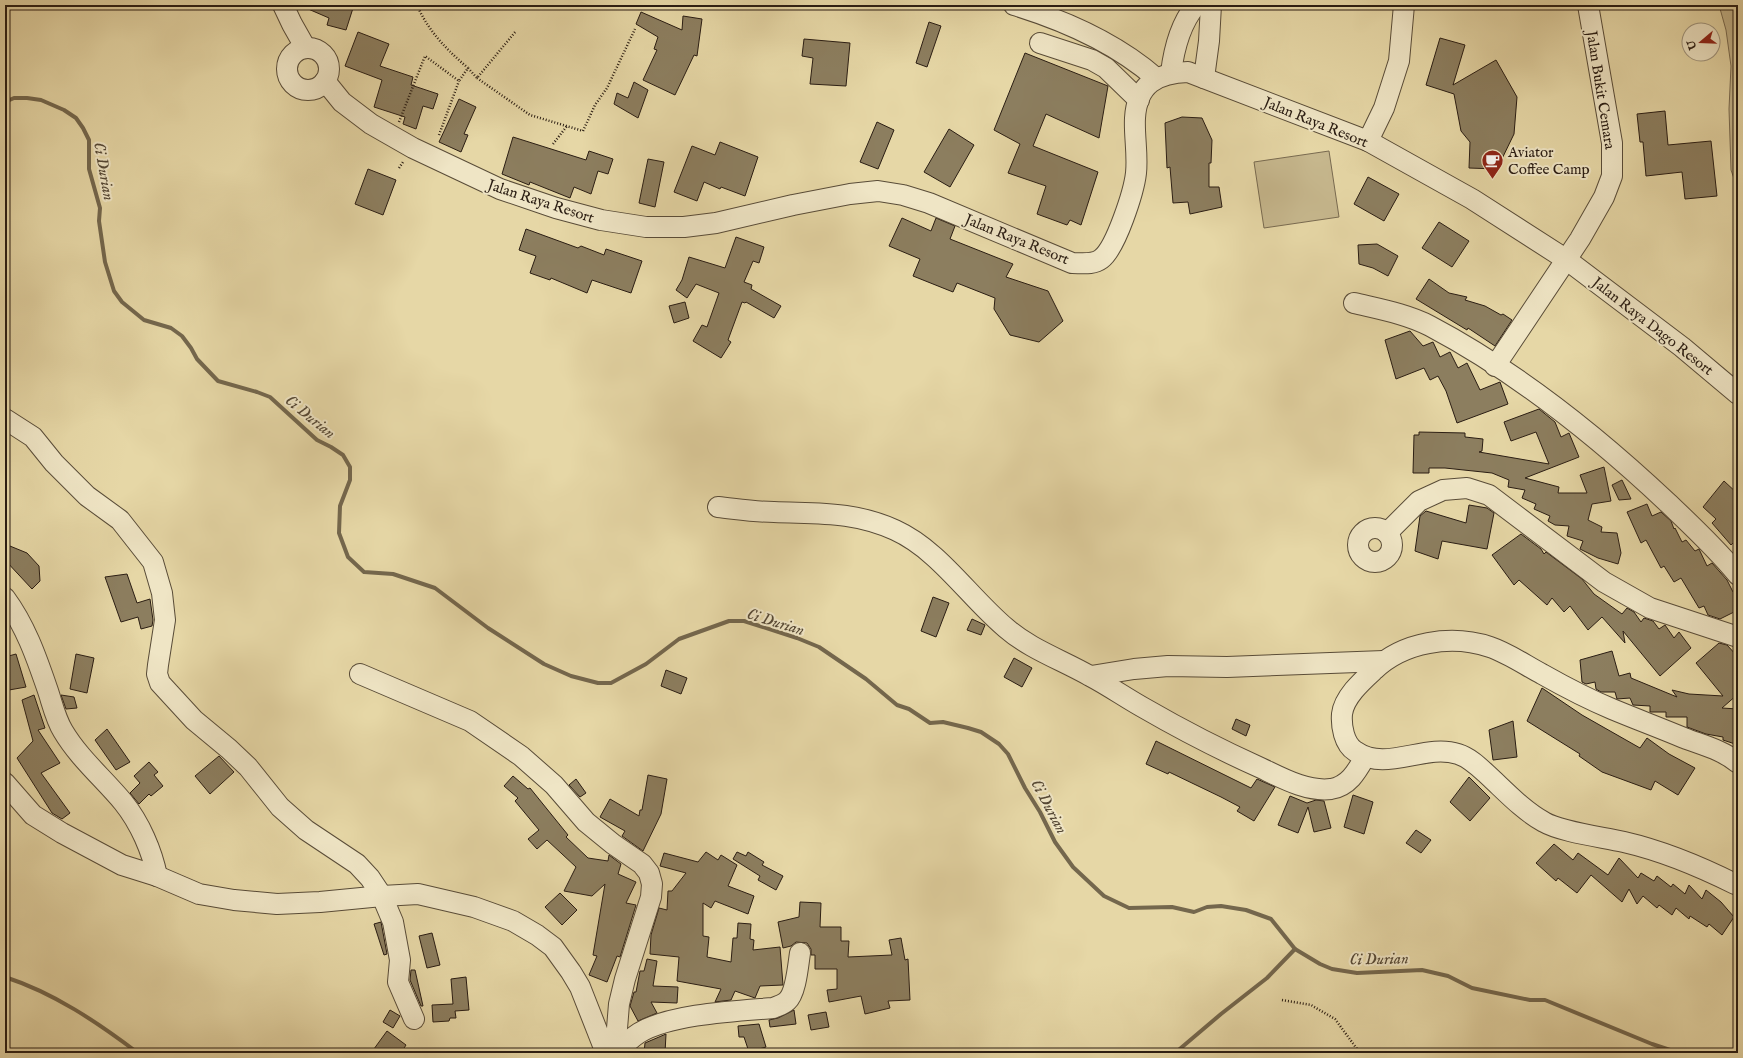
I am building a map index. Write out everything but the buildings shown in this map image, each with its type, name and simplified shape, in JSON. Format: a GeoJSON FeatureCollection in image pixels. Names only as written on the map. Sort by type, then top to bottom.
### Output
{"type":"FeatureCollection","features":[{"type":"Feature","properties":{"kind":"street"},"geometry":{"type":"LineString","coordinates":[[283,5],[305,47]]}},
{"type":"Feature","properties":{"kind":"street"},"geometry":{"type":"LineString","coordinates":[[1014,5],[1096,37],[1140,64],[1163,75],[1179,35],[1196,5]]}},
{"type":"Feature","properties":{"kind":"street"},"geometry":{"type":"LineString","coordinates":[[1204,78],[1209,41],[1211,5]]}},
{"type":"Feature","properties":{"kind":"street"},"geometry":{"type":"LineString","coordinates":[[1368,141],[1384,108],[1399,61],[1404,5]]}},
{"type":"Feature","properties":{"kind":"street","name":"Jalan Bukit Cemara"},"geometry":{"type":"LineString","coordinates":[[1495,366],[1567,260],[1604,197],[1612,176],[1612,143],[1588,5]]}},
{"type":"Feature","properties":{"kind":"street"},"geometry":{"type":"LineString","coordinates":[[1040,43],[1092,60],[1106,68],[1139,100]]}},
{"type":"Feature","properties":{"kind":"street"},"geometry":{"type":"LineString","coordinates":[[305,47],[319,50],[324,55],[329,69],[325,81],[319,87],[306,90],[299,88],[289,79],[286,73],[288,59],[298,49],[305,47]]}},
{"type":"Feature","properties":{"kind":"street","name":"Jalan Raya Resort"},"geometry":{"type":"LineString","coordinates":[[325,81],[342,102],[371,124],[393,137],[500,189],[556,208],[601,220],[646,227],[684,227],[716,223],[793,205],[850,194],[878,191],[903,195],[929,203],[1072,263],[1090,263],[1100,260],[1109,252],[1127,210],[1136,174],[1137,146],[1135,118],[1139,100],[1147,86],[1163,75],[1188,72],[1368,141],[1472,199],[1567,260]]}},
{"type":"Feature","properties":{"kind":"street","name":"Jalan Raya Dago Resort"},"geometry":{"type":"LineString","coordinates":[[1567,260],[1682,347],[1738,394]]}},
{"type":"Feature","properties":{"kind":"street"},"geometry":{"type":"LineString","coordinates":[[1354,303],[1398,314],[1429,326],[1495,366],[1561,411],[1634,471],[1719,552],[1738,575]]}},
{"type":"Feature","properties":{"kind":"street"},"geometry":{"type":"LineString","coordinates":[[5,419],[33,437],[54,463],[87,496],[120,520],[153,562],[162,593],[165,620],[157,674],[160,683],[194,720],[248,767],[280,807],[306,830],[357,864],[370,878],[382,896],[393,922],[400,960],[398,982],[414,1019]]}},
{"type":"Feature","properties":{"kind":"street"},"geometry":{"type":"LineString","coordinates":[[1386,533],[1419,501],[1442,490],[1467,488],[1489,495],[1604,582],[1650,608],[1738,637]]}},
{"type":"Feature","properties":{"kind":"street"},"geometry":{"type":"LineString","coordinates":[[718,507],[772,512],[848,515],[895,530],[917,542],[950,571],[965,589],[1006,629],[1035,648],[1092,676],[1145,709],[1241,759],[1295,783],[1317,789],[1332,788],[1347,783],[1365,757]]}},
{"type":"Feature","properties":{"kind":"street"},"geometry":{"type":"LineString","coordinates":[[5,598],[24,629],[44,677],[56,718],[63,731],[92,769],[124,804],[153,857],[158,876]]}},
{"type":"Feature","properties":{"kind":"street"},"geometry":{"type":"LineString","coordinates":[[1735,884],[1685,861],[1626,842],[1559,828],[1545,823],[1512,797],[1477,765],[1465,757],[1455,753],[1422,753],[1393,759],[1365,757],[1352,750],[1346,739],[1342,726],[1342,710],[1348,698],[1360,684],[1384,661],[1404,650],[1421,645],[1441,642],[1468,642],[1490,647],[1509,655],[1580,696],[1715,750],[1738,763]]}},
{"type":"Feature","properties":{"kind":"street"},"geometry":{"type":"LineString","coordinates":[[1092,676],[1134,669],[1168,666],[1226,666],[1384,661]]}},
{"type":"Feature","properties":{"kind":"street"},"geometry":{"type":"LineString","coordinates":[[360,674],[470,721],[515,752],[554,785],[586,822],[613,844],[642,864],[649,873],[652,884],[651,898],[622,992],[616,1028],[615,1053]]}},
{"type":"Feature","properties":{"kind":"street"},"geometry":{"type":"LineString","coordinates":[[5,783],[33,815],[62,834],[122,865],[158,876],[199,894],[234,900],[277,904],[418,894],[474,907],[513,921],[537,935],[553,947],[571,972],[580,987],[606,1053]]}},
{"type":"Feature","properties":{"kind":"street"},"geometry":{"type":"LineString","coordinates":[[615,1053],[639,1033],[658,1024],[681,1018],[773,1008],[781,1005],[787,1001],[791,995],[800,953]]}},
{"type":"Feature","properties":{"kind":"path"},"geometry":{"type":"LineString","coordinates":[[417,5],[433,34],[446,50],[468,68],[477,78],[530,115],[583,131],[595,105],[607,88],[635,29]]}},
{"type":"Feature","properties":{"kind":"path"},"geometry":{"type":"LineString","coordinates":[[477,78],[516,31]]}},
{"type":"Feature","properties":{"kind":"path"},"geometry":{"type":"LineString","coordinates":[[393,137],[425,56],[459,81]]}},
{"type":"Feature","properties":{"kind":"path"},"geometry":{"type":"LineString","coordinates":[[439,135],[459,81],[468,68]]}},
{"type":"Feature","properties":{"kind":"path"},"geometry":{"type":"LineString","coordinates":[[553,144],[567,126]]}},
{"type":"Feature","properties":{"kind":"path"},"geometry":{"type":"LineString","coordinates":[[1282,1000],[1311,1004],[1335,1019],[1360,1053]]}},
{"type":"Feature","properties":{"kind":"shaded area"},"geometry":{"type":"Polygon","coordinates":[[[1719,5],[1738,5],[1738,190],[1731,170],[1729,109],[1731,66],[1726,30],[1719,5]]]}},
{"type":"Feature","properties":{"kind":"shaded area"},"geometry":{"type":"Polygon","coordinates":[[[1329,151],[1339,217],[1264,228],[1254,162],[1329,151]]]}},
{"type":"Feature","properties":{"kind":"waterway","name":"Ci Durian"},"geometry":{"type":"LineString","coordinates":[[5,102],[14,98],[41,100],[64,110],[76,118],[83,128],[89,140],[89,169],[100,208],[99,221],[105,262],[114,291],[122,302],[144,320],[171,328],[182,336],[197,359],[218,381],[270,397],[317,440],[343,455],[350,467],[350,480],[340,506],[339,533],[348,557],[364,572],[393,574],[435,588],[488,628],[544,664],[571,676],[598,683],[611,683],[646,664],[679,639],[729,621],[744,621],[797,638],[819,647],[866,679],[897,705],[909,709],[930,723],[943,722],[968,728],[981,732],[999,744],[1008,754],[1055,842],[1073,867],[1104,896],[1129,908],[1172,907],[1194,912],[1207,907],[1221,906],[1246,910],[1271,919],[1295,949],[1320,964],[1332,969],[1357,973],[1422,970],[1448,976],[1472,988],[1530,1000],[1545,1000],[1652,1044],[1679,1053]]}},
{"type":"Feature","properties":{"kind":"waterway"},"geometry":{"type":"LineString","coordinates":[[1175,1053],[1267,978],[1295,949]]}},
{"type":"Feature","properties":{"kind":"waterway"},"geometry":{"type":"LineString","coordinates":[[5,977],[41,991],[74,1009],[107,1030],[138,1053]]}},
{"type":"Feature","properties":{"kind":"waterway","name":"Ci Durian"},"geometry":{"type":"LineString","coordinates":[[1731,1053],[1738,1047]]}},
{"type":"Feature","properties":{"kind":"place","name":"Aviator Coffee Camp"},"geometry":{"type":"Point","coordinates":[1492,180]}}]}
